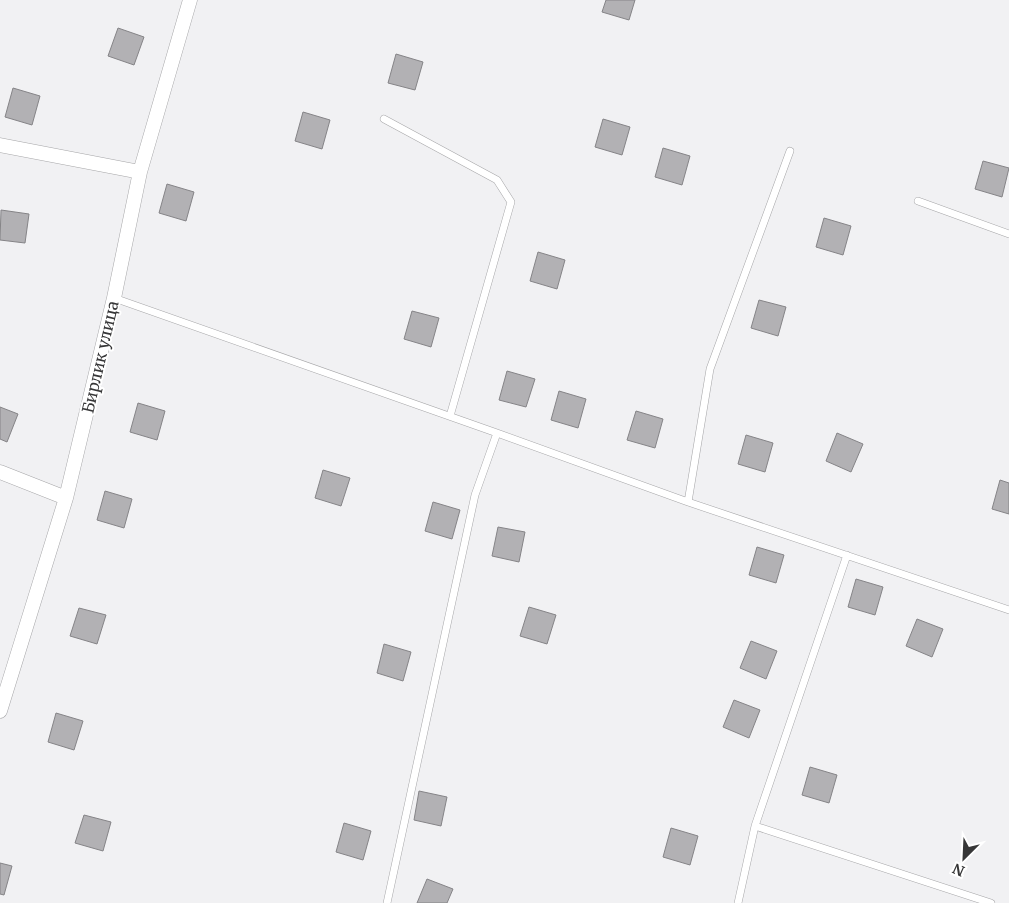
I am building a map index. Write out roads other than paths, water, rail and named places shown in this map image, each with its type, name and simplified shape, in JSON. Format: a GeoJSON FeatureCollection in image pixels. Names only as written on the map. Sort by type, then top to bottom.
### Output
{"type":"FeatureCollection","features":[{"type":"Feature","properties":{"kind":"street","name":"Бирлик улица"},"geometry":{"type":"LineString","coordinates":[[0,711],[6,674],[66,498],[114,298],[140,172],[190,0]]}},
{"type":"Feature","properties":{"kind":"street"},"geometry":{"type":"LineString","coordinates":[[0,145],[140,172]]}},
{"type":"Feature","properties":{"kind":"street"},"geometry":{"type":"LineString","coordinates":[[0,472],[66,498]]}},
{"type":"Feature","properties":{"kind":"lane"},"geometry":{"type":"LineString","coordinates":[[384,120],[497,180],[511,202],[450,416]]}},
{"type":"Feature","properties":{"kind":"lane"},"geometry":{"type":"LineString","coordinates":[[688,502],[710,369],[790,151]]}},
{"type":"Feature","properties":{"kind":"lane"},"geometry":{"type":"LineString","coordinates":[[918,201],[1009,234]]}},
{"type":"Feature","properties":{"kind":"lane"},"geometry":{"type":"LineString","coordinates":[[114,298],[688,502],[1009,610]]}},
{"type":"Feature","properties":{"kind":"lane"},"geometry":{"type":"LineString","coordinates":[[387,903],[475,495],[498,433]]}},
{"type":"Feature","properties":{"kind":"lane"},"geometry":{"type":"LineString","coordinates":[[738,903],[756,826],[847,555]]}},
{"type":"Feature","properties":{"kind":"lane"},"geometry":{"type":"LineString","coordinates":[[756,826],[991,903]]}}]}
